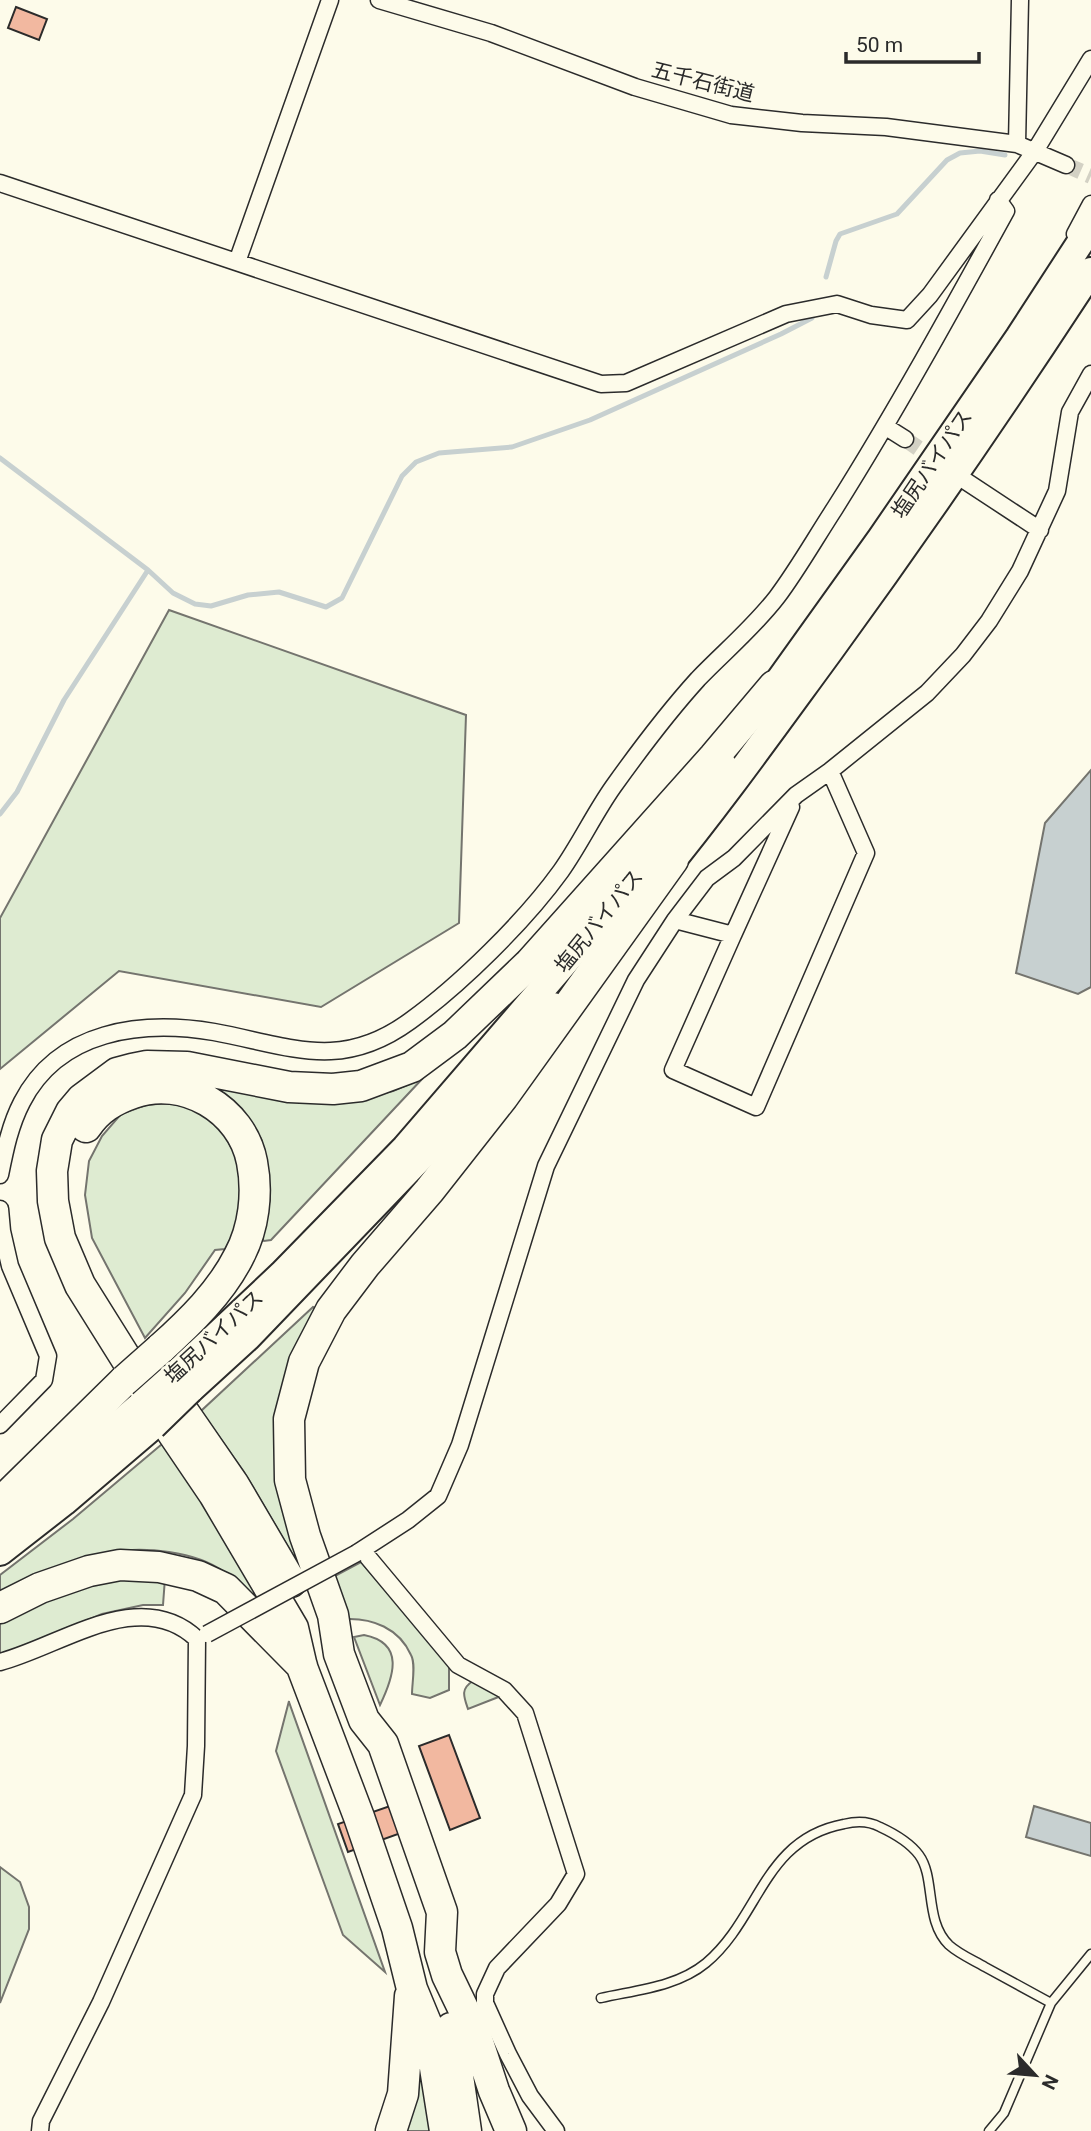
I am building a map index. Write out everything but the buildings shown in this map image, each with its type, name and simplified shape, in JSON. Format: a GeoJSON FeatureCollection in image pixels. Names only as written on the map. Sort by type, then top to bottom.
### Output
{"type":"FeatureCollection","features":[{"type":"Feature","properties":{"kind":"highway","name":"塩尻バイパス"},"geometry":{"type":"LineString","coordinates":[[0,1526],[140,1404],[282,1274],[405,1148],[592,931],[719,772],[774,686],[881,538],[1019,337],[1091,226]]}},
{"type":"Feature","properties":{"kind":"highway","name":"塩尻バイパス"},"geometry":{"type":"LineString","coordinates":[[176,1370],[247,1338],[421,1157],[546,1015],[673,860],[863,604],[982,435],[1091,271]]}},
{"type":"Feature","properties":{"kind":"highway"},"geometry":{"type":"LineString","coordinates":[[445,2131],[429,2030],[409,1976],[397,1928],[330,1735],[302,1667],[293,1628],[214,1494],[99,1317],[72,1267],[60,1238],[53,1201],[53,1157],[62,1127],[82,1098],[117,1073],[147,1066],[187,1067],[280,1086],[333,1089],[361,1086],[412,1068],[455,1035],[530,964],[774,686]]}},
{"type":"Feature","properties":{"kind":"highway"},"geometry":{"type":"LineString","coordinates":[[466,2131],[452,2041],[442,1912],[383,1744],[364,1720],[339,1654],[333,1615],[304,1536],[290,1480],[289,1419],[304,1362],[331,1310],[503,1097],[673,860]]}},
{"type":"Feature","properties":{"kind":"highway"},"geometry":{"type":"LineString","coordinates":[[0,1503],[140,1404],[176,1370],[187,1324],[230,1272],[240,1255],[255,1202],[252,1160],[235,1126],[214,1105],[192,1092],[164,1088],[139,1091],[115,1100],[94,1115],[74,1152],[68,1178],[76,1237],[110,1306],[234,1485],[297,1592],[311,1623],[339,1654]]}},
{"type":"Feature","properties":{"kind":"highway","name":"塩尻バイパス"},"geometry":{"type":"LineString","coordinates":[[0,1552],[74,1494],[140,1404]]}},
{"type":"Feature","properties":{"kind":"highway"},"geometry":{"type":"LineString","coordinates":[[0,1608],[40,1588],[89,1571],[120,1566],[159,1567],[198,1576],[226,1589],[302,1667]]}},
{"type":"Feature","properties":{"kind":"highway"},"geometry":{"type":"LineString","coordinates":[[444,1964],[475,2033],[494,2091],[511,2131]]}},
{"type":"Feature","properties":{"kind":"highway"},"geometry":{"type":"LineString","coordinates":[[391,2131],[403,2094],[409,2038],[409,1976]]}},
{"type":"Feature","properties":{"kind":"street"},"geometry":{"type":"LineString","coordinates":[[237,262],[330,0]]}},
{"type":"Feature","properties":{"kind":"street","name":"五千石街道"},"geometry":{"type":"LineString","coordinates":[[379,0],[491,33],[635,87],[731,115],[802,123],[886,127],[1017,144],[1066,165]]}},
{"type":"Feature","properties":{"kind":"street"},"geometry":{"type":"LineString","coordinates":[[1017,144],[1020,0]]}},
{"type":"Feature","properties":{"kind":"street"},"geometry":{"type":"LineString","coordinates":[[0,183],[601,384],[626,383],[786,314],[837,304],[871,315],[907,320],[930,295],[1035,150],[1091,59]]}},
{"type":"Feature","properties":{"kind":"street"},"geometry":{"type":"LineString","coordinates":[[0,1175],[8,1137],[21,1103],[38,1075],[68,1049],[97,1037],[142,1027],[179,1027],[308,1052],[344,1051],[382,1040],[412,1020],[464,976],[507,933],[561,871],[612,789],[661,726],[698,680],[776,598],[886,427],[1006,211],[998,200]]}},
{"type":"Feature","properties":{"kind":"street"},"geometry":{"type":"LineString","coordinates":[[1019,337],[1091,204]]}},
{"type":"Feature","properties":{"kind":"street"},"geometry":{"type":"LineString","coordinates":[[202,1637],[359,1551],[408,1520],[438,1496],[460,1445],[547,1166],[636,980],[675,920],[707,878],[734,858],[796,795],[927,693],[963,655],[989,621],[1020,571],[1057,491],[1070,412],[1091,374]]}},
{"type":"Feature","properties":{"kind":"street"},"geometry":{"type":"LineString","coordinates":[[886,427],[905,439]]}},
{"type":"Feature","properties":{"kind":"street"},"geometry":{"type":"LineString","coordinates":[[964,480],[1040,530]]}},
{"type":"Feature","properties":{"kind":"street"},"geometry":{"type":"LineString","coordinates":[[796,795],[673,1070],[756,1107],[866,852],[830,771]]}},
{"type":"Feature","properties":{"kind":"street"},"geometry":{"type":"LineString","coordinates":[[675,920],[733,935]]}},
{"type":"Feature","properties":{"kind":"street"},"geometry":{"type":"LineString","coordinates":[[0,1209],[10,1266],[48,1356],[44,1380],[0,1425]]}},
{"type":"Feature","properties":{"kind":"street"},"geometry":{"type":"LineString","coordinates":[[359,1551],[458,1665],[504,1690],[525,1713],[534,1737],[576,1874],[558,1904],[497,1968],[485,1994],[485,2003],[530,2096],[556,2131]]}},
{"type":"Feature","properties":{"kind":"street"},"geometry":{"type":"LineString","coordinates":[[0,1662],[116,1620],[159,1617],[184,1626],[202,1637]]}},
{"type":"Feature","properties":{"kind":"street"},"geometry":{"type":"LineString","coordinates":[[40,2131],[41,2121],[112,1979],[193,1795],[202,1637]]}},
{"type":"Feature","properties":{"kind":"lane"},"geometry":{"type":"LineString","coordinates":[[601,1998],[661,1985],[688,1976],[707,1962],[729,1939],[775,1865],[800,1840],[828,1826],[857,1821],[877,1825],[902,1840],[919,1856],[937,1927],[948,1944],[1051,2003]]}},
{"type":"Feature","properties":{"kind":"lane"},"geometry":{"type":"LineString","coordinates":[[989,2131],[1004,2113],[1051,2003],[1091,1954]]}},
{"type":"Feature","properties":{"kind":"green space"},"geometry":{"type":"Polygon","coordinates":[[[169,610],[466,715],[459,923],[321,1007],[119,971],[0,1069],[0,918],[169,610]]]}},
{"type":"Feature","properties":{"kind":"green space"},"geometry":{"type":"Polygon","coordinates":[[[197,1076],[351,1100],[393,1091],[423,1078],[271,1240],[264,1241],[260,1236],[270,1200],[267,1165],[261,1139],[245,1114],[197,1076]]]}},
{"type":"Feature","properties":{"kind":"green space"},"geometry":{"type":"Polygon","coordinates":[[[168,1103],[187,1107],[207,1116],[221,1129],[244,1170],[237,1227],[225,1249],[215,1250],[185,1293],[145,1338],[92,1238],[85,1195],[89,1161],[102,1136],[121,1114],[146,1105],[168,1103]]]}},
{"type":"Feature","properties":{"kind":"green space"},"geometry":{"type":"Polygon","coordinates":[[[313,1307],[317,1309],[295,1358],[301,1569],[244,1472],[201,1411],[313,1307]]]}},
{"type":"Feature","properties":{"kind":"green space"},"geometry":{"type":"Polygon","coordinates":[[[168,1439],[261,1592],[253,1597],[224,1572],[198,1559],[176,1553],[123,1550],[61,1565],[0,1594],[0,1575],[73,1519],[168,1439]]]}},
{"type":"Feature","properties":{"kind":"green space"},"geometry":{"type":"Polygon","coordinates":[[[361,1562],[449,1664],[449,1690],[430,1698],[412,1694],[412,1659],[399,1638],[384,1626],[365,1620],[346,1619],[331,1578],[361,1562]]]}},
{"type":"Feature","properties":{"kind":"green space"},"geometry":{"type":"Polygon","coordinates":[[[149,1575],[165,1578],[163,1605],[143,1605],[102,1614],[0,1656],[0,1622],[86,1583],[149,1575]]]}},
{"type":"Feature","properties":{"kind":"green space"},"geometry":{"type":"Polygon","coordinates":[[[364,1635],[386,1645],[391,1653],[392,1672],[380,1705],[354,1637],[364,1635]]]}},
{"type":"Feature","properties":{"kind":"green space"},"geometry":{"type":"Polygon","coordinates":[[[473,1681],[501,1696],[468,1709],[465,1690],[473,1681]]]}},
{"type":"Feature","properties":{"kind":"green space"},"geometry":{"type":"Polygon","coordinates":[[[289,1701],[385,1972],[343,1935],[276,1751],[289,1701]]]}},
{"type":"Feature","properties":{"kind":"green space"},"geometry":{"type":"Polygon","coordinates":[[[0,1867],[20,1882],[29,1907],[29,1929],[0,2003],[0,1867]]]}},
{"type":"Feature","properties":{"kind":"green space"},"geometry":{"type":"Polygon","coordinates":[[[420,2040],[435,2131],[403,2131],[420,2040]]]}},
{"type":"Feature","properties":{"kind":"shaded area"},"geometry":{"type":"Polygon","coordinates":[[[1091,770],[1091,987],[1078,994],[1016,973],[1045,823],[1091,770]]]}},
{"type":"Feature","properties":{"kind":"shaded area"},"geometry":{"type":"Polygon","coordinates":[[[1034,1806],[1091,1823],[1091,1856],[1026,1837],[1034,1806]]]}},
{"type":"Feature","properties":{"kind":"waterway"},"geometry":{"type":"LineString","coordinates":[[826,277],[840,234],[897,214],[947,160],[960,153],[980,151],[1005,155]]}},
{"type":"Feature","properties":{"kind":"waterway"},"geometry":{"type":"LineString","coordinates":[[0,458],[148,570],[173,593],[195,604],[211,606],[248,595],[279,592],[326,607],[342,598],[402,476],[416,462],[439,453],[512,447],[590,420],[812,318]]}},
{"type":"Feature","properties":{"kind":"waterway"},"geometry":{"type":"LineString","coordinates":[[0,814],[17,792],[64,700],[148,570]]}},
{"type":"Feature","properties":{"kind":"tunnel"},"geometry":{"type":"LineString","coordinates":[[1066,165],[1091,176]]}},
{"type":"Feature","properties":{"kind":"tunnel"},"geometry":{"type":"LineString","coordinates":[[905,439],[941,464]]}}]}
